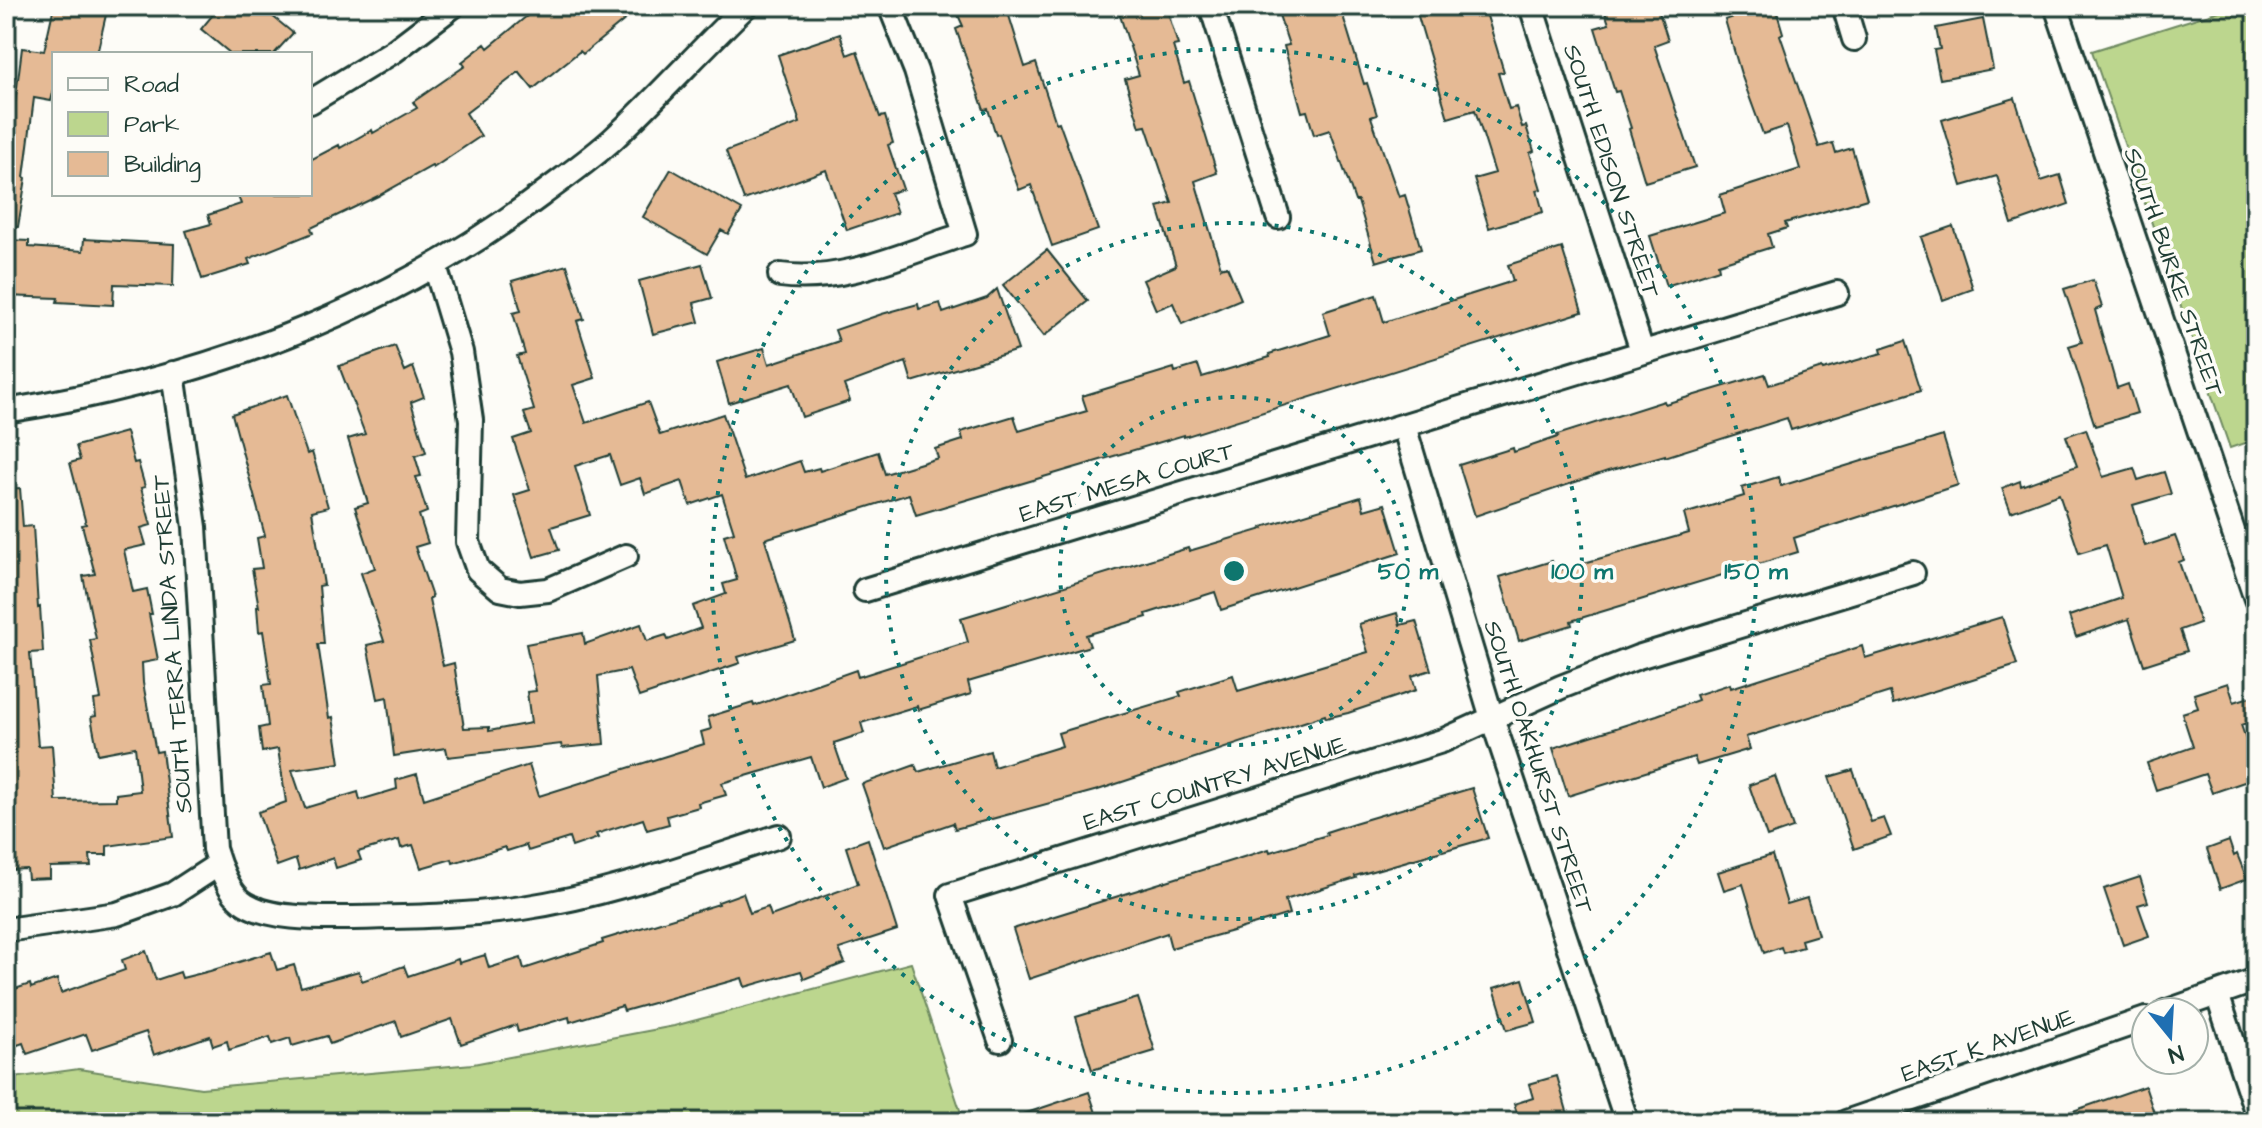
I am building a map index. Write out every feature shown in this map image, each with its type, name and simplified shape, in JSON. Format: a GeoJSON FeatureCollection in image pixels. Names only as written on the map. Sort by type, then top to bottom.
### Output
{"type":"FeatureCollection","features":[{"type":"Feature","properties":{"kind":"street"},"geometry":{"type":"LineString","coordinates":[[312,101],[394,51],[453,6]]}},
{"type":"Feature","properties":{"kind":"street"},"geometry":{"type":"LineString","coordinates":[[6,411],[96,393],[254,348],[317,325],[385,294],[513,216],[612,140],[746,6]]}},
{"type":"Feature","properties":{"kind":"street"},"geometry":{"type":"LineString","coordinates":[[780,275],[804,278],[835,276],[965,234],[916,71],[890,6]]}},
{"type":"Feature","properties":{"kind":"street"},"geometry":{"type":"LineString","coordinates":[[1211,6],[1278,217]]}},
{"type":"Feature","properties":{"kind":"street","name":"SOUTH EDISON STREET"},"geometry":{"type":"LineString","coordinates":[[1531,6],[1642,351]]}},
{"type":"Feature","properties":{"kind":"street"},"geometry":{"type":"LineString","coordinates":[[1844,6],[1854,39]]}},
{"type":"Feature","properties":{"kind":"street","name":"SOUTH BURKE STREET"},"geometry":{"type":"LineString","coordinates":[[2056,6],[2256,599]]}},
{"type":"Feature","properties":{"kind":"street"},"geometry":{"type":"LineString","coordinates":[[435,266],[461,352],[471,420],[468,542],[478,570],[500,589],[520,593],[548,590],[626,556]]}},
{"type":"Feature","properties":{"kind":"street"},"geometry":{"type":"LineString","coordinates":[[1642,351],[1837,293]]}},
{"type":"Feature","properties":{"kind":"street","name":"EAST MESA COURT"},"geometry":{"type":"LineString","coordinates":[[865,590],[1642,351]]}},
{"type":"Feature","properties":{"kind":"street","name":"SOUTH TERRA LINDA STREET"},"geometry":{"type":"LineString","coordinates":[[173,373],[195,527],[214,849],[219,864]]}},
{"type":"Feature","properties":{"kind":"street","name":"SOUTH OAKHURST STREET"},"geometry":{"type":"LineString","coordinates":[[1404,426],[1492,718],[1627,1122]]}},
{"type":"Feature","properties":{"kind":"street","name":"EAST COUNTRY AVENUE"},"geometry":{"type":"LineString","coordinates":[[1000,1040],[950,895],[1442,741],[1561,687],[1650,652],[1913,573]]}},
{"type":"Feature","properties":{"kind":"street"},"geometry":{"type":"LineString","coordinates":[[6,930],[117,914],[173,894],[219,864],[229,886],[244,903],[270,914],[334,918],[430,917],[524,908],[636,882],[779,836]]}},
{"type":"Feature","properties":{"kind":"street"},"geometry":{"type":"LineString","coordinates":[[2210,996],[2256,980]]}},
{"type":"Feature","properties":{"kind":"street"},"geometry":{"type":"LineString","coordinates":[[2217,994],[2256,1111]]}},
{"type":"Feature","properties":{"kind":"street","name":"EAST K AVENUE"},"geometry":{"type":"LineString","coordinates":[[1846,1122],[2130,1024]]}},
{"type":"Feature","properties":{"kind":"green space"},"geometry":{"type":"Polygon","coordinates":[[[2235,6],[2256,6],[2256,439],[2230,448],[2092,51],[2235,6]]]}},
{"type":"Feature","properties":{"kind":"green space"},"geometry":{"type":"Polygon","coordinates":[[[911,963],[964,1122],[6,1122],[6,1079],[79,1069],[201,1088],[473,1064],[674,1026],[911,963]]]}},
{"type":"Feature","properties":{"kind":"building"},"geometry":{"type":"Polygon","coordinates":[[[54,6],[108,6],[97,52],[52,52],[51,101],[34,98],[18,227],[6,226],[6,110],[14,111],[22,48],[44,51],[54,6]]]}},
{"type":"Feature","properties":{"kind":"building"},"geometry":{"type":"Polygon","coordinates":[[[220,6],[260,6],[293,33],[276,52],[229,52],[201,29],[220,6]]]}},
{"type":"Feature","properties":{"kind":"building"},"geometry":{"type":"Polygon","coordinates":[[[539,6],[617,6],[627,18],[533,89],[519,72],[466,113],[481,136],[433,168],[311,228],[313,233],[248,259],[250,264],[202,279],[186,231],[211,224],[208,215],[241,204],[238,196],[312,196],[312,159],[372,130],[373,133],[417,108],[413,102],[465,66],[462,62],[485,44],[488,48],[539,6]]]}},
{"type":"Feature","properties":{"kind":"building"},"geometry":{"type":"Polygon","coordinates":[[[954,6],[1006,6],[1025,67],[1036,63],[1098,230],[1052,246],[1031,185],[1019,190],[999,134],[996,135],[988,109],[984,110],[956,29],[963,26],[954,6]]]}},
{"type":"Feature","properties":{"kind":"building"},"geometry":{"type":"Polygon","coordinates":[[[1117,6],[1166,6],[1178,45],[1173,46],[1184,83],[1189,81],[1217,173],[1195,181],[1221,268],[1227,266],[1241,299],[1182,324],[1173,303],[1156,310],[1143,280],[1176,266],[1158,207],[1172,203],[1146,126],[1140,127],[1125,79],[1139,75],[1117,6]]]}},
{"type":"Feature","properties":{"kind":"building"},"geometry":{"type":"Polygon","coordinates":[[[1276,6],[1340,6],[1377,115],[1371,117],[1399,197],[1405,195],[1421,249],[1376,262],[1358,201],[1355,201],[1330,130],[1314,135],[1307,111],[1302,112],[1284,46],[1289,45],[1276,6]]]}},
{"type":"Feature","properties":{"kind":"building"},"geometry":{"type":"Polygon","coordinates":[[[1415,6],[1484,6],[1504,72],[1498,73],[1509,109],[1516,107],[1534,151],[1530,153],[1541,189],[1537,190],[1543,212],[1489,228],[1474,179],[1495,173],[1475,110],[1448,118],[1415,6]]]}},
{"type":"Feature","properties":{"kind":"building"},"geometry":{"type":"Polygon","coordinates":[[[1603,6],[1657,6],[1668,40],[1654,45],[1695,167],[1645,182],[1619,91],[1615,92],[1595,28],[1609,24],[1603,6]]]}},
{"type":"Feature","properties":{"kind":"building"},"geometry":{"type":"Polygon","coordinates":[[[1740,6],[1775,6],[1783,33],[1780,35],[1819,147],[1833,143],[1836,153],[1852,148],[1867,199],[1785,223],[1787,228],[1768,234],[1772,247],[1718,264],[1719,269],[1666,286],[1650,236],[1725,213],[1720,195],[1800,169],[1787,126],[1763,134],[1725,20],[1742,14],[1740,6]]]}},
{"type":"Feature","properties":{"kind":"building"},"geometry":{"type":"Polygon","coordinates":[[[1983,19],[1993,69],[1940,79],[1934,50],[1940,49],[1936,28],[1983,19]]]}},
{"type":"Feature","properties":{"kind":"building"},"geometry":{"type":"Polygon","coordinates":[[[840,34],[847,55],[857,51],[880,117],[885,116],[893,143],[888,145],[903,189],[890,193],[897,213],[847,230],[826,170],[744,200],[726,151],[800,123],[778,55],[840,34]]]}},
{"type":"Feature","properties":{"kind":"building"},"geometry":{"type":"Polygon","coordinates":[[[2015,98],[2041,181],[2060,175],[2069,204],[2012,224],[1997,176],[1962,186],[1942,120],[2015,98]]]}},
{"type":"Feature","properties":{"kind":"building"},"geometry":{"type":"Polygon","coordinates":[[[671,169],[742,210],[728,234],[721,230],[707,254],[643,217],[671,169]]]}},
{"type":"Feature","properties":{"kind":"building"},"geometry":{"type":"Polygon","coordinates":[[[1953,226],[1973,289],[1943,300],[1921,237],[1953,226]]]}},
{"type":"Feature","properties":{"kind":"building"},"geometry":{"type":"Polygon","coordinates":[[[84,239],[174,244],[173,286],[114,284],[113,305],[6,296],[6,240],[29,241],[29,247],[83,251],[84,239]]]}},
{"type":"Feature","properties":{"kind":"building"},"geometry":{"type":"Polygon","coordinates":[[[1562,248],[1582,312],[1184,437],[916,515],[909,494],[765,539],[795,640],[738,657],[740,663],[639,697],[629,670],[598,676],[604,744],[562,748],[561,744],[448,757],[446,748],[394,756],[387,697],[378,699],[367,645],[384,641],[361,573],[375,568],[355,507],[368,503],[348,439],[365,434],[339,366],[395,346],[405,371],[413,367],[424,397],[411,402],[426,452],[415,456],[421,476],[416,477],[427,512],[419,515],[428,543],[415,547],[432,597],[429,599],[443,666],[454,663],[464,728],[489,727],[489,731],[531,723],[527,692],[536,691],[526,644],[583,633],[585,644],[641,624],[647,641],[666,635],[668,640],[701,628],[693,606],[726,594],[723,584],[737,580],[724,535],[734,532],[722,494],[690,505],[682,481],[645,494],[640,478],[620,485],[610,455],[575,466],[590,515],[551,527],[559,550],[534,557],[514,495],[530,490],[513,439],[531,433],[524,413],[534,410],[517,356],[525,354],[513,313],[521,311],[512,281],[567,265],[584,319],[577,321],[595,378],[573,385],[586,423],[648,402],[660,435],[723,414],[745,480],[800,461],[804,472],[819,468],[820,471],[878,452],[885,474],[938,458],[935,449],[963,440],[961,432],[1014,416],[1019,431],[1087,411],[1082,396],[1174,368],[1175,372],[1198,365],[1202,377],[1270,357],[1269,354],[1330,335],[1323,312],[1376,295],[1384,322],[1513,281],[1508,265],[1562,248]]]}},
{"type":"Feature","properties":{"kind":"building"},"geometry":{"type":"Polygon","coordinates":[[[1047,250],[1088,301],[1044,336],[1003,285],[1047,250]]]}},
{"type":"Feature","properties":{"kind":"building"},"geometry":{"type":"Polygon","coordinates":[[[702,264],[712,298],[694,303],[699,322],[653,334],[639,281],[702,264]]]}},
{"type":"Feature","properties":{"kind":"building"},"geometry":{"type":"Polygon","coordinates":[[[2093,280],[2102,307],[2095,310],[2117,388],[2128,384],[2137,413],[2095,426],[2069,346],[2082,342],[2064,289],[2093,280]]]}},
{"type":"Feature","properties":{"kind":"building"},"geometry":{"type":"Polygon","coordinates":[[[997,289],[1018,350],[912,382],[906,362],[844,385],[850,401],[802,417],[791,384],[729,403],[717,362],[764,348],[769,364],[839,341],[835,330],[882,314],[918,304],[919,309],[940,303],[943,313],[987,298],[997,289]]]}},
{"type":"Feature","properties":{"kind":"building"},"geometry":{"type":"Polygon","coordinates":[[[1905,341],[1921,390],[1791,430],[1787,418],[1665,457],[1608,471],[1475,516],[1459,465],[1513,448],[1514,452],[1664,401],[1665,404],[1765,374],[1769,385],[1882,353],[1881,349],[1905,341]]]}},
{"type":"Feature","properties":{"kind":"building"},"geometry":{"type":"Polygon","coordinates":[[[287,395],[307,454],[312,452],[328,507],[312,511],[324,585],[319,586],[324,644],[318,644],[329,718],[333,717],[340,763],[292,770],[305,808],[358,792],[360,800],[397,789],[396,780],[417,774],[424,799],[529,765],[539,796],[704,744],[701,732],[711,729],[708,717],[753,703],[754,706],[856,670],[858,677],[968,642],[961,618],[1361,497],[1364,510],[1385,504],[1400,553],[1221,610],[1215,592],[1086,635],[1090,646],[968,682],[971,694],[861,723],[864,733],[834,743],[846,778],[821,787],[811,757],[722,783],[726,795],[667,816],[669,824],[647,830],[643,819],[596,834],[598,838],[572,847],[569,838],[528,851],[526,845],[507,851],[505,847],[453,863],[452,859],[421,868],[413,845],[401,848],[399,840],[358,852],[361,860],[336,868],[333,858],[299,870],[296,859],[277,866],[258,812],[286,802],[278,749],[262,752],[259,728],[268,726],[263,685],[271,684],[263,631],[259,632],[259,607],[252,569],[262,568],[257,538],[265,536],[232,414],[287,395]]]}},
{"type":"Feature","properties":{"kind":"building"},"geometry":{"type":"Polygon","coordinates":[[[2086,429],[2103,477],[2134,468],[2138,480],[2164,472],[2171,494],[2133,505],[2145,546],[2175,536],[2184,560],[2179,562],[2200,623],[2180,630],[2187,651],[2144,665],[2129,619],[2076,637],[2069,616],[2122,598],[2106,545],[2079,553],[2059,494],[2011,512],[2002,488],[2020,481],[2021,486],[2077,466],[2066,436],[2086,429]]]}},
{"type":"Feature","properties":{"kind":"building"},"geometry":{"type":"Polygon","coordinates":[[[126,432],[134,463],[138,462],[145,487],[141,488],[151,525],[141,528],[146,545],[124,550],[133,592],[147,589],[152,614],[149,614],[158,660],[142,663],[143,683],[156,752],[162,751],[173,837],[107,846],[107,855],[90,855],[91,866],[50,867],[50,878],[28,879],[27,869],[8,870],[6,489],[20,488],[23,527],[33,526],[43,652],[30,653],[38,746],[52,745],[56,801],[116,800],[116,794],[140,791],[135,747],[98,754],[91,717],[96,716],[94,700],[101,699],[90,640],[96,639],[83,576],[95,574],[70,463],[80,460],[76,446],[126,432]]]}},
{"type":"Feature","properties":{"kind":"building"},"geometry":{"type":"Polygon","coordinates":[[[1943,436],[1958,485],[1794,538],[1798,552],[1571,621],[1572,625],[1519,641],[1500,577],[1552,561],[1556,571],[1689,533],[1684,514],[1744,496],[1742,488],[1778,477],[1781,486],[1943,436]]]}},
{"type":"Feature","properties":{"kind":"building"},"geometry":{"type":"Polygon","coordinates":[[[1397,613],[1400,625],[1416,621],[1431,670],[1412,676],[1416,690],[1348,713],[1326,718],[1325,715],[1098,790],[955,829],[953,823],[884,847],[862,784],[915,765],[918,772],[990,751],[994,767],[1062,746],[1058,733],[1181,696],[1179,692],[1233,675],[1238,691],[1368,652],[1359,624],[1397,613]]]}},
{"type":"Feature","properties":{"kind":"building"},"geometry":{"type":"Polygon","coordinates":[[[2002,617],[2017,665],[1893,704],[1890,692],[1746,737],[1750,749],[1697,765],[1694,757],[1568,796],[1553,748],[1657,715],[1698,700],[1696,695],[1730,684],[1731,688],[1862,646],[1865,658],[2002,617]]]}},
{"type":"Feature","properties":{"kind":"building"},"geometry":{"type":"Polygon","coordinates":[[[2228,683],[2234,702],[2256,695],[2256,720],[2241,725],[2256,768],[2256,778],[2212,793],[2205,774],[2156,790],[2147,763],[2193,747],[2182,713],[2198,708],[2194,694],[2228,683]]]}},
{"type":"Feature","properties":{"kind":"building"},"geometry":{"type":"Polygon","coordinates":[[[1853,770],[1871,822],[1884,818],[1891,836],[1854,849],[1829,777],[1853,770]]]}},
{"type":"Feature","properties":{"kind":"building"},"geometry":{"type":"Polygon","coordinates":[[[1775,776],[1793,828],[1767,837],[1749,785],[1775,776]]]}},
{"type":"Feature","properties":{"kind":"building"},"geometry":{"type":"Polygon","coordinates":[[[1472,788],[1488,838],[1355,876],[1285,900],[1289,914],[1171,948],[1167,933],[1029,979],[1013,929],[1472,788]]]}},
{"type":"Feature","properties":{"kind":"building"},"geometry":{"type":"Polygon","coordinates":[[[868,839],[897,930],[839,949],[845,963],[804,979],[801,971],[745,987],[742,978],[624,1011],[622,1006],[570,1022],[569,1017],[518,1032],[516,1025],[461,1044],[452,1019],[401,1037],[396,1021],[330,1044],[327,1036],[292,1046],[290,1038],[272,1044],[270,1037],[229,1050],[227,1041],[213,1046],[210,1036],[154,1055],[146,1032],[92,1050],[86,1034],[27,1054],[23,1043],[6,1049],[6,992],[57,979],[61,993],[125,970],[122,960],[146,951],[156,980],[180,972],[182,978],[271,952],[277,970],[294,965],[301,987],[359,971],[362,981],[404,966],[408,976],[458,959],[459,963],[485,955],[489,968],[521,958],[524,969],[603,943],[602,940],[719,904],[743,893],[750,913],[768,907],[771,916],[858,884],[846,847],[868,839]]]}},
{"type":"Feature","properties":{"kind":"building"},"geometry":{"type":"Polygon","coordinates":[[[2229,841],[2247,879],[2220,889],[2207,849],[2229,841]]]}},
{"type":"Feature","properties":{"kind":"building"},"geometry":{"type":"Polygon","coordinates":[[[1772,855],[1787,904],[1807,898],[1818,935],[1801,940],[1803,947],[1783,953],[1781,947],[1764,953],[1743,884],[1724,890],[1718,872],[1772,855]]]}},
{"type":"Feature","properties":{"kind":"building"},"geometry":{"type":"Polygon","coordinates":[[[2140,877],[2148,902],[2138,905],[2149,936],[2123,945],[2104,889],[2140,877]]]}},
{"type":"Feature","properties":{"kind":"building"},"geometry":{"type":"Polygon","coordinates":[[[1523,979],[1536,1022],[1507,1030],[1494,988],[1523,979]]]}},
{"type":"Feature","properties":{"kind":"building"},"geometry":{"type":"Polygon","coordinates":[[[1138,998],[1155,1051],[1092,1070],[1076,1017],[1138,998]]]}},
{"type":"Feature","properties":{"kind":"building"},"geometry":{"type":"Polygon","coordinates":[[[1557,1076],[1570,1122],[1520,1122],[1514,1104],[1533,1098],[1529,1084],[1557,1076]]]}},
{"type":"Feature","properties":{"kind":"building"},"geometry":{"type":"Polygon","coordinates":[[[2145,1086],[2157,1122],[2050,1122],[2050,1119],[2145,1086]]]}},
{"type":"Feature","properties":{"kind":"building"},"geometry":{"type":"Polygon","coordinates":[[[1089,1092],[1099,1122],[1010,1122],[1009,1119],[1089,1092]]]}}]}
